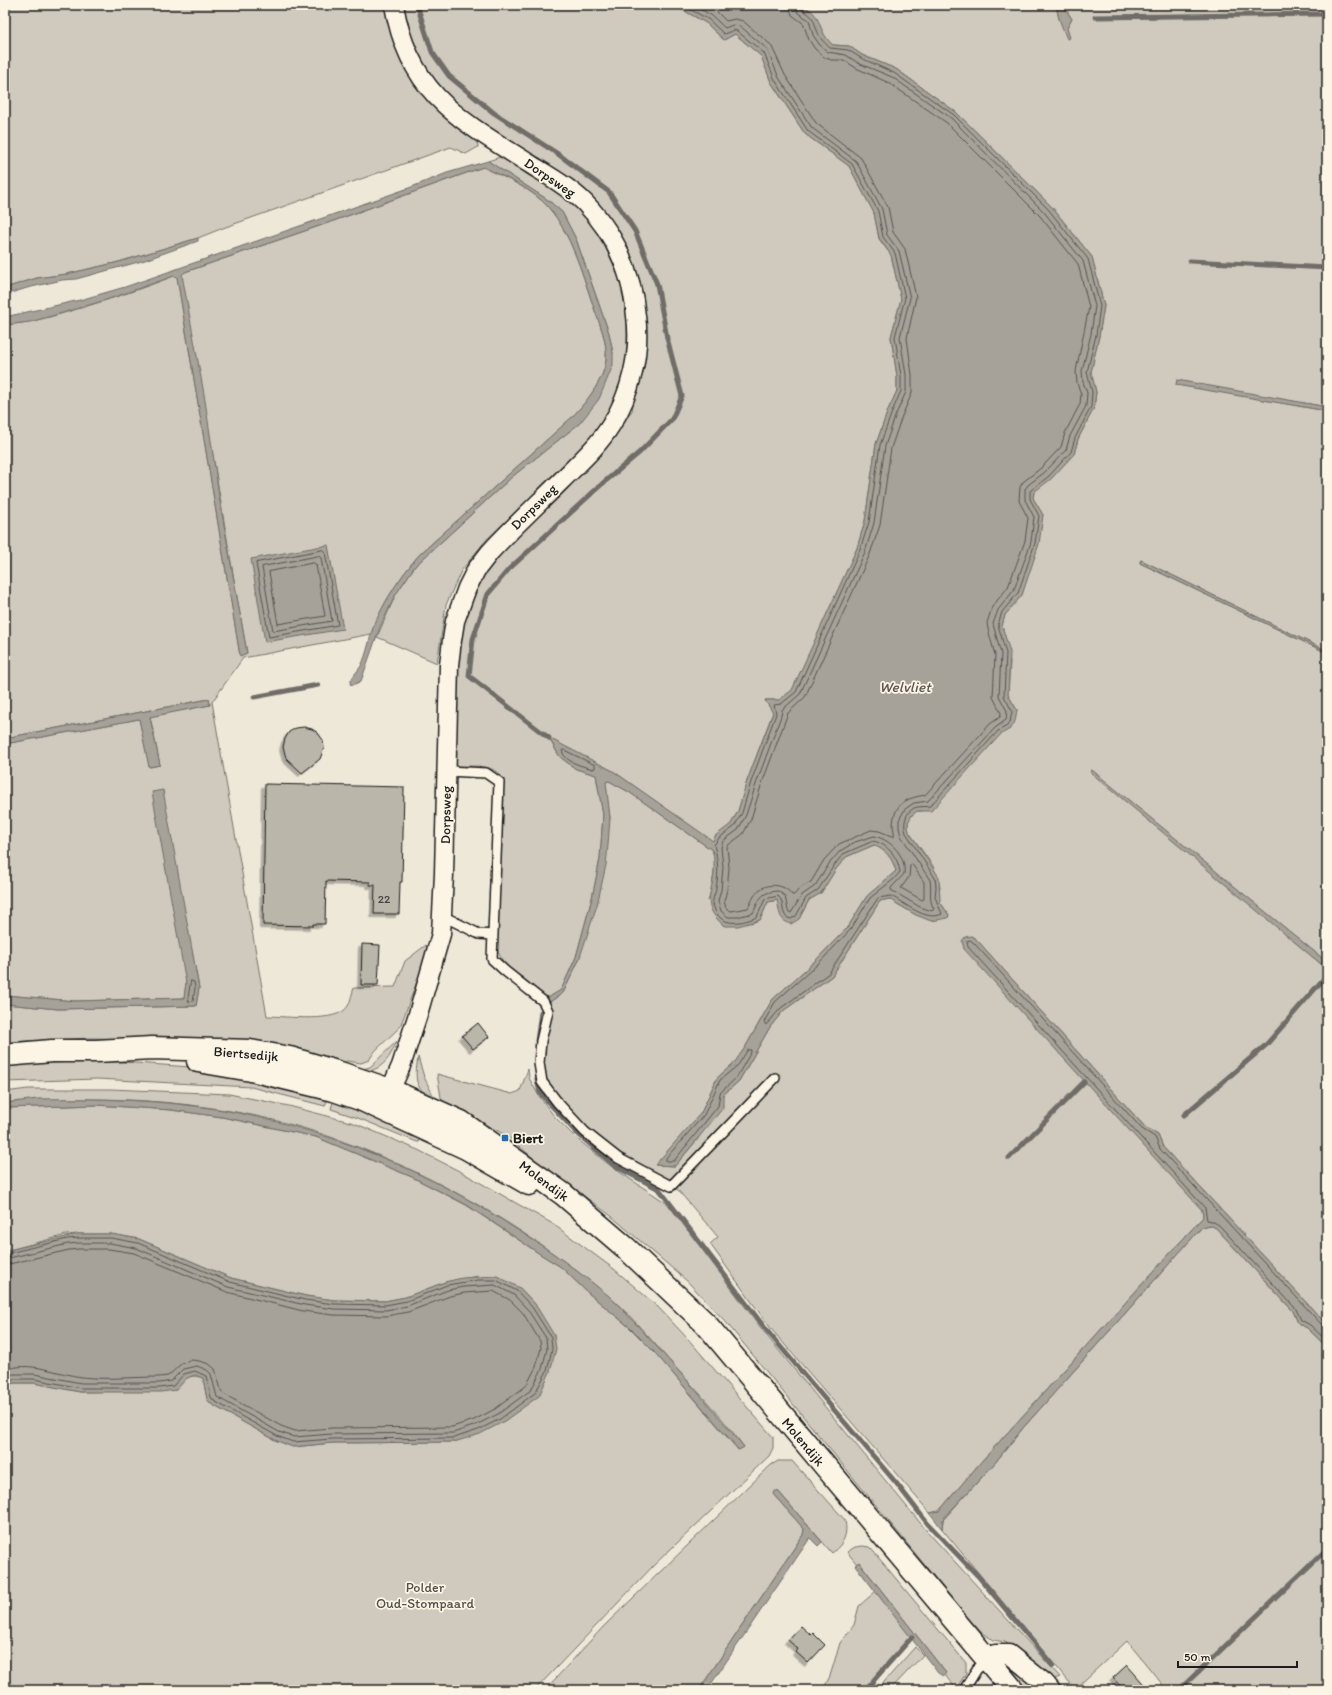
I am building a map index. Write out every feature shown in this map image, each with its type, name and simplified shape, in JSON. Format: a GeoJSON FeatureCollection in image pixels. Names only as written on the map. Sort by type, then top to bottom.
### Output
{"type":"FeatureCollection","features":[{"type":"Feature","properties":{"kind":"main road","name":"Biertsedijk"},"geometry":{"type":"LineString","coordinates":[[5,1055],[52,1052],[96,1052],[199,1061],[252,1070],[334,1090],[386,1100]]}},
{"type":"Feature","properties":{"kind":"main road","name":"Molendijk"},"geometry":{"type":"LineString","coordinates":[[386,1100],[529,1185],[608,1234],[626,1248],[706,1324],[1013,1690]]}},
{"type":"Feature","properties":{"kind":"street","name":"Dorpsweg"},"geometry":{"type":"LineString","coordinates":[[386,1100],[401,1066],[441,934],[443,916],[449,665],[455,621],[467,588],[476,570],[490,552],[597,445],[612,423],[621,406],[630,380],[637,345],[637,322],[634,298],[628,274],[619,250],[596,217],[585,203],[568,188],[472,127],[446,106],[426,84],[413,65],[404,47],[397,23],[394,5]]}},
{"type":"Feature","properties":{"kind":"street"},"geometry":{"type":"LineString","coordinates":[[988,1660],[995,1654],[1009,1654],[1045,1683],[1051,1690]]}},
{"type":"Feature","properties":{"kind":"lane"},"geometry":{"type":"LineString","coordinates":[[447,770],[486,773],[498,782],[492,958],[505,971],[543,1001],[548,1011],[541,1041],[539,1063],[542,1082],[558,1103],[585,1132],[618,1158],[671,1186],[775,1078]]}},
{"type":"Feature","properties":{"kind":"lane"},"geometry":{"type":"LineString","coordinates":[[443,916],[479,934],[493,935]]}},
{"type":"Feature","properties":{"kind":"lane"},"geometry":{"type":"LineString","coordinates":[[964,1690],[977,1669],[988,1660]]}},
{"type":"Feature","properties":{"kind":"green space"},"geometry":{"type":"Polygon","coordinates":[[[5,5],[386,5],[388,20],[395,42],[477,142],[478,147],[466,154],[451,147],[198,238],[119,262],[67,274],[37,278],[5,288],[5,5]]]}},
{"type":"Feature","properties":{"kind":"green space"},"geometry":{"type":"Polygon","coordinates":[[[402,5],[674,5],[706,23],[724,40],[735,34],[761,56],[771,82],[805,134],[849,166],[874,213],[879,239],[891,255],[901,299],[891,337],[897,376],[897,391],[888,410],[876,444],[865,521],[857,548],[792,691],[779,700],[765,700],[773,712],[747,781],[738,811],[731,824],[713,842],[613,771],[549,739],[560,757],[576,769],[596,775],[603,815],[600,859],[592,898],[576,957],[561,990],[546,999],[506,967],[498,952],[495,939],[495,915],[499,774],[489,768],[484,767],[454,766],[457,643],[474,586],[500,552],[632,411],[637,380],[621,244],[489,128],[454,103],[432,80],[413,45],[402,5]]]}},
{"type":"Feature","properties":{"kind":"green space"},"geometry":{"type":"Polygon","coordinates":[[[796,5],[1056,5],[1059,19],[1067,28],[1072,19],[1063,5],[1327,5],[1327,407],[1177,381],[1176,384],[1327,411],[1327,651],[1141,560],[1140,563],[1327,653],[1327,962],[1091,770],[1327,969],[1327,1325],[1163,1147],[1158,1135],[1145,1127],[976,939],[971,936],[1202,1210],[1203,1217],[980,1463],[939,1511],[930,1513],[772,1330],[710,1244],[718,1237],[677,1189],[652,1171],[620,1153],[596,1136],[568,1108],[548,1084],[545,1077],[543,1057],[547,1033],[548,1003],[563,993],[579,960],[610,818],[605,782],[609,781],[629,792],[712,850],[714,855],[713,882],[708,901],[751,923],[760,920],[768,902],[778,900],[779,910],[799,919],[809,900],[821,893],[836,869],[846,857],[874,845],[888,855],[893,862],[896,871],[867,896],[848,927],[816,960],[772,1000],[746,1046],[735,1062],[717,1078],[701,1113],[656,1165],[675,1166],[698,1139],[723,1095],[739,1081],[770,1027],[783,1011],[832,976],[880,901],[889,899],[916,915],[949,915],[940,902],[938,896],[940,887],[933,866],[909,832],[908,822],[912,815],[917,811],[922,811],[986,750],[1001,733],[1010,729],[1017,710],[1008,695],[1010,662],[1002,626],[1005,615],[1022,595],[1043,515],[1033,498],[1034,492],[1074,454],[1078,439],[1094,408],[1096,392],[1091,372],[1104,306],[1092,257],[1051,206],[956,112],[896,69],[862,55],[849,46],[833,45],[826,39],[819,24],[807,7],[796,5]]]}},
{"type":"Feature","properties":{"kind":"green space"},"geometry":{"type":"Polygon","coordinates":[[[503,156],[529,172],[576,205],[600,236],[619,276],[624,297],[627,320],[627,364],[616,399],[604,421],[570,460],[486,540],[461,571],[446,605],[437,663],[377,637],[396,594],[415,566],[513,476],[580,423],[613,353],[609,333],[576,239],[562,212],[548,200],[488,161],[503,156]]]}},
{"type":"Feature","properties":{"kind":"green space"},"geometry":{"type":"Polygon","coordinates":[[[483,167],[518,184],[535,195],[557,218],[579,265],[600,323],[606,345],[606,360],[602,376],[587,400],[570,419],[419,555],[404,573],[391,593],[371,634],[243,658],[212,702],[267,1016],[310,1018],[334,1015],[342,1012],[348,1006],[354,988],[395,987],[405,961],[426,945],[428,952],[400,1027],[375,1051],[369,1060],[361,1063],[346,1061],[340,1068],[139,1039],[90,1038],[5,1042],[5,1004],[58,1009],[196,1006],[199,988],[183,906],[186,983],[184,998],[75,1001],[5,995],[5,744],[139,719],[150,767],[160,765],[150,716],[210,705],[209,699],[5,738],[5,325],[57,315],[124,294],[174,276],[177,277],[240,655],[247,653],[181,275],[185,272],[325,224],[483,167]]]}},
{"type":"Feature","properties":{"kind":"green space"},"geometry":{"type":"Polygon","coordinates":[[[397,1041],[386,1062],[372,1071],[365,1073],[359,1070],[370,1067],[397,1041]]]}},
{"type":"Feature","properties":{"kind":"green space"},"geometry":{"type":"Polygon","coordinates":[[[418,1057],[424,1077],[437,1103],[420,1089],[416,1079],[418,1057]]]}},
{"type":"Feature","properties":{"kind":"green space"},"geometry":{"type":"Polygon","coordinates":[[[122,1062],[190,1067],[328,1097],[325,1106],[251,1087],[97,1079],[5,1082],[5,1065],[122,1062]]]}},
{"type":"Feature","properties":{"kind":"green space"},"geometry":{"type":"Polygon","coordinates":[[[528,1069],[529,1078],[539,1096],[554,1116],[576,1138],[612,1167],[668,1204],[767,1336],[926,1530],[1060,1677],[1047,1682],[1018,1657],[1005,1642],[993,1640],[982,1633],[725,1321],[687,1281],[610,1215],[540,1164],[506,1135],[442,1103],[437,1074],[512,1094],[520,1091],[528,1069]]]}},
{"type":"Feature","properties":{"kind":"green space","name":"Polder Oud-Stompaard"},"geometry":{"type":"Polygon","coordinates":[[[28,1089],[110,1089],[229,1094],[289,1106],[354,1123],[418,1150],[463,1173],[553,1224],[614,1269],[658,1307],[688,1339],[773,1437],[773,1448],[769,1456],[655,1564],[535,1690],[9,1690],[5,1687],[5,1386],[14,1383],[34,1383],[80,1392],[176,1390],[187,1378],[194,1376],[203,1378],[207,1399],[211,1404],[275,1440],[293,1447],[332,1443],[454,1442],[502,1422],[538,1396],[535,1304],[520,1288],[478,1276],[445,1282],[406,1297],[385,1301],[334,1300],[306,1296],[231,1278],[139,1239],[111,1234],[66,1235],[5,1251],[5,1108],[97,1105],[171,1110],[222,1117],[316,1137],[412,1177],[466,1205],[561,1267],[587,1292],[628,1326],[657,1355],[738,1450],[744,1447],[712,1407],[634,1320],[606,1294],[574,1268],[540,1244],[470,1200],[434,1181],[358,1147],[319,1133],[244,1113],[164,1102],[123,1100],[82,1099],[5,1103],[5,1092],[28,1089]]]}},
{"type":"Feature","properties":{"kind":"green space"},"geometry":{"type":"Polygon","coordinates":[[[334,1099],[423,1133],[419,1142],[417,1142],[358,1118],[331,1109],[334,1099]]]}},
{"type":"Feature","properties":{"kind":"green space"},"geometry":{"type":"Polygon","coordinates":[[[1210,1225],[1216,1228],[1293,1311],[1298,1323],[1307,1328],[1327,1347],[1327,1690],[1167,1690],[1127,1641],[1075,1689],[942,1529],[943,1520],[1202,1227],[1210,1225]]]}},
{"type":"Feature","properties":{"kind":"green space"},"geometry":{"type":"Polygon","coordinates":[[[778,1461],[792,1461],[845,1520],[846,1530],[844,1538],[840,1546],[832,1553],[778,1491],[773,1494],[804,1529],[803,1535],[699,1690],[545,1690],[604,1626],[771,1465],[778,1461]]]}},
{"type":"Feature","properties":{"kind":"green space"},"geometry":{"type":"Polygon","coordinates":[[[855,1547],[869,1547],[873,1551],[966,1663],[966,1673],[956,1689],[944,1674],[946,1673],[859,1562],[857,1564],[847,1552],[855,1547]]]}},
{"type":"Feature","properties":{"kind":"green space"},"geometry":{"type":"Polygon","coordinates":[[[876,1591],[912,1637],[863,1690],[823,1690],[830,1676],[840,1643],[854,1625],[859,1606],[876,1591]]]}},
{"type":"Feature","properties":{"kind":"green space"},"geometry":{"type":"Polygon","coordinates":[[[915,1647],[923,1655],[890,1690],[877,1690],[915,1647]]]}},
{"type":"Feature","properties":{"kind":"green space"},"geometry":{"type":"Polygon","coordinates":[[[1005,1659],[1044,1690],[1022,1690],[1002,1660],[1005,1659]]]}},
{"type":"Feature","properties":{"kind":"water","name":"Welvliet"},"geometry":{"type":"Polygon","coordinates":[[[674,5],[796,5],[812,11],[816,16],[823,32],[833,45],[849,46],[862,55],[896,69],[956,112],[1051,206],[1092,257],[1104,306],[1091,372],[1096,392],[1094,408],[1078,439],[1074,454],[1051,479],[1034,492],[1033,498],[1043,515],[1039,544],[1022,595],[1005,615],[1002,626],[1010,652],[1008,695],[1017,710],[1014,725],[1001,734],[931,811],[917,811],[912,815],[908,822],[909,832],[939,877],[940,902],[949,915],[948,918],[931,921],[916,915],[889,899],[880,901],[832,976],[783,1011],[770,1027],[739,1081],[723,1095],[723,1108],[675,1166],[655,1165],[701,1113],[717,1078],[735,1062],[746,1046],[772,1000],[816,960],[848,927],[867,896],[896,871],[893,862],[888,855],[874,845],[846,857],[836,869],[821,893],[809,900],[799,919],[791,924],[782,918],[779,912],[777,900],[768,902],[760,920],[738,926],[724,926],[716,918],[709,903],[714,872],[714,858],[712,850],[629,792],[609,781],[606,782],[610,818],[606,865],[597,905],[579,960],[563,993],[548,1003],[546,999],[561,990],[576,957],[592,898],[600,859],[603,815],[596,775],[576,769],[560,757],[549,738],[613,771],[713,841],[715,836],[731,824],[738,811],[747,781],[773,713],[765,700],[779,700],[792,690],[857,548],[865,521],[876,444],[888,410],[897,391],[897,376],[891,337],[901,299],[891,255],[879,238],[874,213],[849,166],[805,134],[771,82],[761,56],[735,34],[724,40],[706,23],[674,5]]]}},
{"type":"Feature","properties":{"kind":"water"},"geometry":{"type":"Polygon","coordinates":[[[1056,5],[1063,5],[1072,19],[1067,28],[1070,38],[1067,39],[1059,19],[1056,5]]]}},
{"type":"Feature","properties":{"kind":"water"},"geometry":{"type":"Polygon","coordinates":[[[488,161],[548,200],[562,212],[576,239],[609,333],[613,353],[613,365],[599,399],[580,423],[513,476],[415,566],[396,594],[380,627],[361,681],[353,685],[350,684],[351,681],[361,666],[377,618],[393,590],[412,563],[570,419],[587,400],[602,376],[606,360],[606,345],[575,253],[557,218],[542,201],[527,189],[483,167],[325,224],[185,272],[182,275],[204,394],[221,508],[247,653],[240,656],[177,277],[174,276],[106,300],[30,322],[5,325],[5,317],[80,300],[125,287],[409,188],[447,173],[488,161]]]}},
{"type":"Feature","properties":{"kind":"water"},"geometry":{"type":"Polygon","coordinates":[[[198,238],[198,241],[142,261],[76,279],[62,280],[5,295],[5,288],[37,278],[67,274],[119,262],[198,238]]]}},
{"type":"Feature","properties":{"kind":"water"},"geometry":{"type":"Polygon","coordinates":[[[1177,380],[1327,407],[1327,411],[1176,385],[1177,380]]]}},
{"type":"Feature","properties":{"kind":"water"},"geometry":{"type":"Polygon","coordinates":[[[328,545],[343,629],[265,642],[251,559],[328,545]]]}},
{"type":"Feature","properties":{"kind":"water"},"geometry":{"type":"Polygon","coordinates":[[[1141,560],[1327,651],[1327,653],[1140,563],[1141,560]]]}},
{"type":"Feature","properties":{"kind":"water"},"geometry":{"type":"Polygon","coordinates":[[[209,699],[210,705],[150,717],[160,765],[149,767],[139,719],[5,744],[5,738],[209,699]]]}},
{"type":"Feature","properties":{"kind":"water"},"geometry":{"type":"Polygon","coordinates":[[[1092,770],[1327,962],[1327,969],[1090,772],[1092,770]]]}},
{"type":"Feature","properties":{"kind":"water"},"geometry":{"type":"Polygon","coordinates":[[[163,790],[199,988],[196,1006],[58,1009],[5,1004],[5,995],[75,1001],[184,998],[186,983],[152,792],[163,790]]]}},
{"type":"Feature","properties":{"kind":"water"},"geometry":{"type":"Polygon","coordinates":[[[971,936],[976,939],[1145,1127],[1158,1135],[1163,1147],[1327,1325],[1327,1347],[1307,1328],[1298,1323],[1293,1311],[1216,1228],[1210,1225],[1202,1227],[1023,1428],[994,1464],[943,1519],[942,1529],[930,1513],[939,1511],[980,1463],[1203,1217],[1202,1210],[964,949],[962,941],[965,937],[971,936]]]}},
{"type":"Feature","properties":{"kind":"water"},"geometry":{"type":"Polygon","coordinates":[[[38,1099],[131,1100],[223,1110],[263,1118],[340,1141],[414,1172],[450,1190],[528,1237],[564,1261],[609,1296],[679,1372],[744,1447],[739,1450],[657,1355],[628,1326],[587,1292],[561,1267],[467,1205],[412,1177],[316,1137],[222,1117],[171,1110],[97,1105],[5,1108],[5,1103],[38,1099]]]}},
{"type":"Feature","properties":{"kind":"water"},"geometry":{"type":"Polygon","coordinates":[[[78,1234],[111,1234],[139,1239],[231,1278],[306,1296],[334,1300],[385,1301],[406,1297],[445,1282],[462,1278],[497,1276],[520,1288],[535,1304],[554,1335],[556,1349],[550,1372],[539,1396],[503,1422],[480,1434],[454,1442],[332,1443],[293,1447],[275,1440],[211,1404],[207,1399],[203,1378],[195,1375],[187,1378],[176,1390],[161,1392],[80,1392],[34,1383],[14,1383],[5,1386],[5,1251],[78,1234]]]}},
{"type":"Feature","properties":{"kind":"water"},"geometry":{"type":"Polygon","coordinates":[[[774,1491],[778,1491],[822,1542],[818,1546],[810,1538],[707,1690],[699,1690],[803,1535],[804,1529],[773,1494],[774,1491]]]}},
{"type":"Feature","properties":{"kind":"water"},"geometry":{"type":"Polygon","coordinates":[[[859,1562],[946,1673],[943,1676],[938,1673],[855,1565],[859,1562]]]}},
{"type":"Feature","properties":{"kind":"building"},"geometry":{"type":"Polygon","coordinates":[[[304,727],[312,729],[318,733],[323,740],[324,748],[320,759],[302,773],[286,758],[283,747],[289,732],[296,728],[304,727]]]}},
{"type":"Feature","properties":{"kind":"building"},"geometry":{"type":"Polygon","coordinates":[[[265,784],[404,787],[402,882],[400,882],[399,914],[374,914],[375,885],[370,885],[370,882],[326,881],[325,924],[313,924],[313,926],[263,925],[265,784]]]}},
{"type":"Feature","properties":{"kind":"building"},"geometry":{"type":"Polygon","coordinates":[[[362,944],[380,945],[378,985],[361,985],[362,944]]]}},
{"type":"Feature","properties":{"kind":"building"},"geometry":{"type":"Polygon","coordinates":[[[478,1023],[489,1037],[473,1049],[462,1036],[478,1023]]]}},
{"type":"Feature","properties":{"kind":"building"},"geometry":{"type":"Polygon","coordinates":[[[801,1626],[811,1635],[813,1633],[825,1645],[808,1663],[796,1652],[798,1649],[788,1640],[801,1626]]]}},
{"type":"Feature","properties":{"kind":"building"},"geometry":{"type":"Polygon","coordinates":[[[1127,1665],[1149,1690],[1124,1690],[1113,1678],[1127,1665]]]}},
{"type":"Feature","properties":{"kind":"waterway"},"geometry":{"type":"LineString","coordinates":[[417,5],[432,52],[449,76],[494,113],[558,154],[609,192],[635,231],[657,284],[667,338],[682,396],[672,419],[640,452],[602,484],[509,569],[488,594],[473,639],[469,676],[549,738]]}},
{"type":"Feature","properties":{"kind":"waterway"},"geometry":{"type":"LineString","coordinates":[[1095,17],[1327,14]]}},
{"type":"Feature","properties":{"kind":"waterway"},"geometry":{"type":"LineString","coordinates":[[1190,261],[1327,268]]}},
{"type":"Feature","properties":{"kind":"waterway"},"geometry":{"type":"LineString","coordinates":[[254,697],[318,685]]}},
{"type":"Feature","properties":{"kind":"waterway"},"geometry":{"type":"LineString","coordinates":[[1184,1115],[1266,1045],[1327,975]]}},
{"type":"Feature","properties":{"kind":"waterway"},"geometry":{"type":"LineString","coordinates":[[537,1041],[541,1012]]}},
{"type":"Feature","properties":{"kind":"waterway"},"geometry":{"type":"LineString","coordinates":[[537,1079],[540,1093],[576,1132],[615,1166],[659,1189],[768,1332],[897,1484],[928,1524],[978,1576],[1053,1666]]}},
{"type":"Feature","properties":{"kind":"waterway"},"geometry":{"type":"LineString","coordinates":[[1009,1158],[1084,1082]]}},
{"type":"Feature","properties":{"kind":"waterway"},"geometry":{"type":"LineString","coordinates":[[1179,1690],[1327,1549]]}},
{"type":"Feature","properties":{"kind":"waterway"},"geometry":{"type":"LineString","coordinates":[[865,1690],[912,1637]]}},
{"type":"Feature","properties":{"kind":"place","name":"Biert"},"geometry":{"type":"Point","coordinates":[505,1138]}}]}
